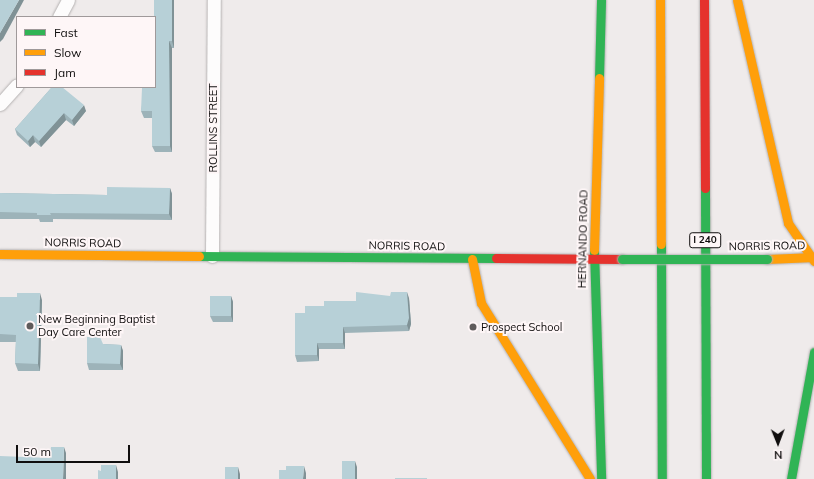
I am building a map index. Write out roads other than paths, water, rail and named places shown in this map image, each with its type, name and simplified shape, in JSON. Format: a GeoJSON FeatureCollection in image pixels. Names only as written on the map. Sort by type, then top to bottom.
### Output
{"type":"FeatureCollection","features":[{"type":"Feature","properties":{"kind":"main road","name":"HERNANDO ROAD"},"geometry":{"type":"LineString","coordinates":[[601,0],[594,260],[601,474]]}},
{"type":"Feature","properties":{"kind":"main road"},"geometry":{"type":"LineString","coordinates":[[660,0],[662,479]]}},
{"type":"Feature","properties":{"kind":"main road","name":"I 240"},"geometry":{"type":"LineString","coordinates":[[704,0],[706,479]]}},
{"type":"Feature","properties":{"kind":"main road"},"geometry":{"type":"LineString","coordinates":[[737,0],[763,106],[788,223],[802,247],[813,259]]}},
{"type":"Feature","properties":{"kind":"main road","name":"NORRIS ROAD"},"geometry":{"type":"LineString","coordinates":[[0,254],[594,260],[813,259]]}},
{"type":"Feature","properties":{"kind":"main road"},"geometry":{"type":"LineString","coordinates":[[472,259],[481,303],[590,479]]}},
{"type":"Feature","properties":{"kind":"main road"},"geometry":{"type":"LineString","coordinates":[[791,479],[814,352]]}},
{"type":"Feature","properties":{"kind":"street"},"geometry":{"type":"LineString","coordinates":[[60,16],[68,0]]}},
{"type":"Feature","properties":{"kind":"street","name":"ROLLINS STREET"},"geometry":{"type":"LineString","coordinates":[[212,256],[214,0]]}},
{"type":"Feature","properties":{"kind":"street"},"geometry":{"type":"LineString","coordinates":[[0,104],[16,85]]}},
{"type":"Feature","properties":{"kind":"place","name":"New Beginning Baptist Day Care Center"},"geometry":{"type":"Point","coordinates":[30,326]}},
{"type":"Feature","properties":{"kind":"place","name":"Prospect School"},"geometry":{"type":"Point","coordinates":[473,327]}}]}
